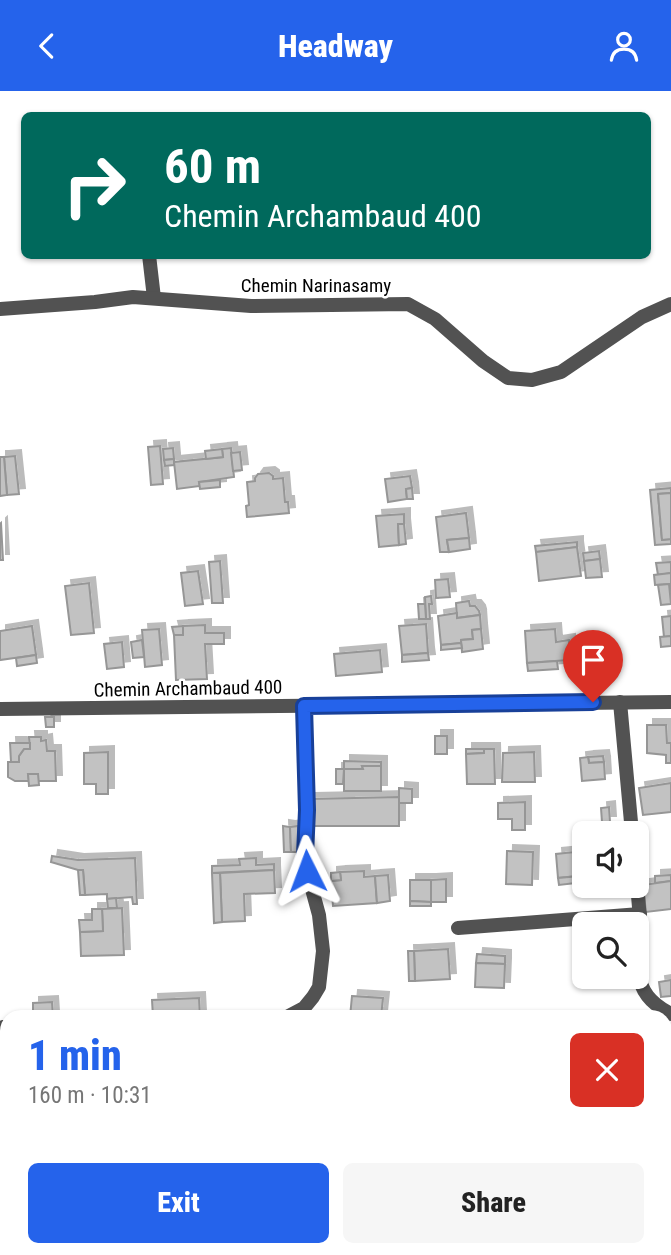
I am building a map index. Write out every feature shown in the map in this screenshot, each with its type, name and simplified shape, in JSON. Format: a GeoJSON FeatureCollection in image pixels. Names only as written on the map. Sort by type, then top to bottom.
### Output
{"type":"FeatureCollection","features":[{"type":"Feature","properties":{"kind":"street"},"geometry":{"type":"LineString","coordinates":[[149,259],[154,298]]}},
{"type":"Feature","properties":{"kind":"street","name":"Chemin Narinasamy"},"geometry":{"type":"LineString","coordinates":[[0,309],[133,297],[251,306],[408,304],[435,319],[482,361],[508,378],[532,380],[561,372],[642,317],[671,304]]}},
{"type":"Feature","properties":{"kind":"street"},"geometry":{"type":"LineString","coordinates":[[620,702],[631,821]]}},
{"type":"Feature","properties":{"kind":"street","name":"Chemin Archambaud 400"},"geometry":{"type":"LineString","coordinates":[[0,709],[671,702]]}},
{"type":"Feature","properties":{"kind":"street"},"geometry":{"type":"LineString","coordinates":[[298,1010],[313,997],[319,987],[323,951],[319,915],[305,855],[307,810],[304,706]]}},
{"type":"Feature","properties":{"kind":"street"},"geometry":{"type":"LineString","coordinates":[[458,928],[572,919]]}},
{"type":"Feature","properties":{"kind":"street"},"geometry":{"type":"LineString","coordinates":[[642,989],[652,1002],[665,1010]]}},
{"type":"Feature","properties":{"kind":"building"},"geometry":{"type":"Polygon","coordinates":[[[160,446],[163,484],[151,485],[148,447],[160,446]]]}},
{"type":"Feature","properties":{"kind":"building"},"geometry":{"type":"Polygon","coordinates":[[[173,448],[174,459],[164,460],[163,449],[173,448]]]}},
{"type":"Feature","properties":{"kind":"building"},"geometry":{"type":"Polygon","coordinates":[[[231,448],[234,477],[199,482],[200,486],[177,489],[174,462],[223,457],[222,449],[231,448]]]}},
{"type":"Feature","properties":{"kind":"building"},"geometry":{"type":"Polygon","coordinates":[[[222,449],[223,457],[206,459],[205,451],[222,449]]]}},
{"type":"Feature","properties":{"kind":"building"},"geometry":{"type":"Polygon","coordinates":[[[240,452],[242,470],[233,471],[231,453],[240,452]]]}},
{"type":"Feature","properties":{"kind":"building"},"geometry":{"type":"Polygon","coordinates":[[[15,456],[19,494],[7,495],[4,457],[15,456]]]}},
{"type":"Feature","properties":{"kind":"building"},"geometry":{"type":"Polygon","coordinates":[[[0,457],[4,457],[7,495],[0,496],[0,457]]]}},
{"type":"Feature","properties":{"kind":"building"},"geometry":{"type":"Polygon","coordinates":[[[174,459],[174,465],[165,466],[164,460],[174,459]]]}},
{"type":"Feature","properties":{"kind":"building"},"geometry":{"type":"Polygon","coordinates":[[[269,473],[273,479],[283,478],[289,513],[247,517],[247,482],[255,481],[258,474],[269,473]]]}},
{"type":"Feature","properties":{"kind":"building"},"geometry":{"type":"Polygon","coordinates":[[[410,476],[412,488],[406,489],[407,499],[388,502],[385,479],[410,476]]]}},
{"type":"Feature","properties":{"kind":"building"},"geometry":{"type":"Polygon","coordinates":[[[220,480],[220,487],[200,489],[199,482],[220,480]]]}},
{"type":"Feature","properties":{"kind":"building"},"geometry":{"type":"Polygon","coordinates":[[[412,488],[413,499],[407,499],[406,489],[412,488]]]}},
{"type":"Feature","properties":{"kind":"building"},"geometry":{"type":"Polygon","coordinates":[[[671,488],[671,493],[658,494],[662,540],[671,539],[671,544],[655,545],[650,490],[671,488]]]}},
{"type":"Feature","properties":{"kind":"building"},"geometry":{"type":"Polygon","coordinates":[[[671,493],[671,539],[662,540],[658,494],[671,493]]]}},
{"type":"Feature","properties":{"kind":"building"},"geometry":{"type":"Polygon","coordinates":[[[466,513],[469,538],[447,540],[449,552],[440,552],[436,517],[466,513]]]}},
{"type":"Feature","properties":{"kind":"building"},"geometry":{"type":"Polygon","coordinates":[[[404,514],[404,524],[398,524],[399,545],[379,547],[376,516],[404,514]]]}},
{"type":"Feature","properties":{"kind":"building"},"geometry":{"type":"Polygon","coordinates":[[[1,523],[3,560],[0,560],[1,523]]]}},
{"type":"Feature","properties":{"kind":"building"},"geometry":{"type":"Polygon","coordinates":[[[398,524],[404,524],[406,544],[399,545],[398,524]]]}},
{"type":"Feature","properties":{"kind":"building"},"geometry":{"type":"Polygon","coordinates":[[[469,538],[470,549],[449,552],[447,540],[469,538]]]}},
{"type":"Feature","properties":{"kind":"building"},"geometry":{"type":"Polygon","coordinates":[[[577,542],[577,547],[536,552],[535,546],[577,542]]]}},
{"type":"Feature","properties":{"kind":"building"},"geometry":{"type":"Polygon","coordinates":[[[577,547],[581,576],[539,581],[536,552],[577,547]]]}},
{"type":"Feature","properties":{"kind":"building"},"geometry":{"type":"Polygon","coordinates":[[[599,551],[600,559],[584,561],[583,553],[599,551]]]}},
{"type":"Feature","properties":{"kind":"building"},"geometry":{"type":"Polygon","coordinates":[[[600,559],[602,577],[586,578],[584,561],[600,559]]]}},
{"type":"Feature","properties":{"kind":"building"},"geometry":{"type":"Polygon","coordinates":[[[220,561],[223,603],[212,603],[209,562],[220,561]]]}},
{"type":"Feature","properties":{"kind":"building"},"geometry":{"type":"Polygon","coordinates":[[[671,562],[671,573],[658,575],[656,563],[671,562]]]}},
{"type":"Feature","properties":{"kind":"building"},"geometry":{"type":"Polygon","coordinates":[[[198,571],[203,604],[185,606],[181,573],[198,571]]]}},
{"type":"Feature","properties":{"kind":"building"},"geometry":{"type":"Polygon","coordinates":[[[671,573],[671,604],[669,584],[655,585],[654,575],[671,573]]]}},
{"type":"Feature","properties":{"kind":"building"},"geometry":{"type":"Polygon","coordinates":[[[448,579],[450,597],[436,598],[435,580],[448,579]]]}},
{"type":"Feature","properties":{"kind":"building"},"geometry":{"type":"Polygon","coordinates":[[[89,583],[94,633],[71,635],[65,586],[89,583]]]}},
{"type":"Feature","properties":{"kind":"building"},"geometry":{"type":"Polygon","coordinates":[[[669,584],[671,604],[661,605],[658,585],[669,584]]]}},
{"type":"Feature","properties":{"kind":"building"},"geometry":{"type":"Polygon","coordinates":[[[431,596],[430,619],[426,619],[425,597],[431,596]]]}},
{"type":"Feature","properties":{"kind":"building"},"geometry":{"type":"Polygon","coordinates":[[[469,601],[470,606],[475,606],[480,615],[457,618],[456,603],[469,601]]]}},
{"type":"Feature","properties":{"kind":"building"},"geometry":{"type":"Polygon","coordinates":[[[418,604],[425,604],[426,619],[419,619],[418,604]]]}},
{"type":"Feature","properties":{"kind":"building"},"geometry":{"type":"Polygon","coordinates":[[[457,613],[457,618],[480,615],[481,629],[472,630],[473,639],[441,645],[438,616],[457,613]]]}},
{"type":"Feature","properties":{"kind":"building"},"geometry":{"type":"Polygon","coordinates":[[[671,616],[671,636],[664,637],[662,617],[671,616]]]}},
{"type":"Feature","properties":{"kind":"building"},"geometry":{"type":"Polygon","coordinates":[[[426,624],[428,653],[402,655],[399,626],[426,624]]]}},
{"type":"Feature","properties":{"kind":"building"},"geometry":{"type":"Polygon","coordinates":[[[205,625],[205,633],[224,633],[224,644],[205,644],[207,679],[176,680],[174,635],[183,635],[183,626],[205,625]]]}},
{"type":"Feature","properties":{"kind":"building"},"geometry":{"type":"Polygon","coordinates":[[[32,626],[36,655],[0,660],[0,631],[32,626]]]}},
{"type":"Feature","properties":{"kind":"building"},"geometry":{"type":"Polygon","coordinates":[[[183,626],[183,635],[174,635],[172,627],[183,626]]]}},
{"type":"Feature","properties":{"kind":"building"},"geometry":{"type":"Polygon","coordinates":[[[159,629],[162,665],[145,667],[142,630],[159,629]]]}},
{"type":"Feature","properties":{"kind":"building"},"geometry":{"type":"Polygon","coordinates":[[[481,629],[483,649],[462,652],[461,640],[473,639],[472,630],[481,629]]]}},
{"type":"Feature","properties":{"kind":"building"},"geometry":{"type":"Polygon","coordinates":[[[555,629],[556,642],[569,640],[569,660],[527,663],[525,631],[555,629]]]}},
{"type":"Feature","properties":{"kind":"building"},"geometry":{"type":"Polygon","coordinates":[[[671,636],[671,646],[661,647],[660,637],[671,636]]]}},
{"type":"Feature","properties":{"kind":"building"},"geometry":{"type":"Polygon","coordinates":[[[142,640],[144,657],[133,658],[131,642],[142,640]]]}},
{"type":"Feature","properties":{"kind":"building"},"geometry":{"type":"Polygon","coordinates":[[[122,642],[124,667],[107,669],[104,644],[122,642]]]}},
{"type":"Feature","properties":{"kind":"building"},"geometry":{"type":"Polygon","coordinates":[[[603,642],[605,662],[586,663],[586,669],[577,669],[575,644],[603,642]]]}},
{"type":"Feature","properties":{"kind":"building"},"geometry":{"type":"Polygon","coordinates":[[[461,643],[462,648],[441,650],[441,645],[461,643]]]}},
{"type":"Feature","properties":{"kind":"building"},"geometry":{"type":"Polygon","coordinates":[[[380,650],[382,672],[336,676],[334,654],[380,650]]]}},
{"type":"Feature","properties":{"kind":"building"},"geometry":{"type":"Polygon","coordinates":[[[428,653],[429,660],[402,662],[402,655],[428,653]]]}},
{"type":"Feature","properties":{"kind":"building"},"geometry":{"type":"Polygon","coordinates":[[[36,655],[37,663],[17,666],[16,658],[36,655]]]}},
{"type":"Feature","properties":{"kind":"building"},"geometry":{"type":"Polygon","coordinates":[[[557,661],[558,669],[528,671],[527,663],[557,661]]]}},
{"type":"Feature","properties":{"kind":"building"},"geometry":{"type":"Polygon","coordinates":[[[605,662],[605,667],[586,669],[586,663],[605,662]]]}},
{"type":"Feature","properties":{"kind":"building"},"geometry":{"type":"Polygon","coordinates":[[[45,717],[54,717],[54,727],[46,727],[45,717]]]}},
{"type":"Feature","properties":{"kind":"building"},"geometry":{"type":"Polygon","coordinates":[[[647,725],[666,725],[667,743],[671,743],[671,763],[666,763],[666,755],[647,753],[647,725]]]}},
{"type":"Feature","properties":{"kind":"building"},"geometry":{"type":"Polygon","coordinates":[[[435,736],[447,736],[447,754],[435,754],[435,736]]]}},
{"type":"Feature","properties":{"kind":"building"},"geometry":{"type":"Polygon","coordinates":[[[29,737],[41,737],[41,741],[46,740],[47,751],[55,751],[56,781],[38,781],[38,774],[28,774],[29,781],[15,781],[8,777],[8,762],[19,762],[19,756],[24,749],[30,749],[29,737]]]}},
{"type":"Feature","properties":{"kind":"building"},"geometry":{"type":"Polygon","coordinates":[[[10,743],[30,743],[30,749],[24,749],[19,756],[19,762],[11,762],[10,743]]]}},
{"type":"Feature","properties":{"kind":"building"},"geometry":{"type":"Polygon","coordinates":[[[466,749],[484,749],[484,753],[466,754],[466,749]]]}},
{"type":"Feature","properties":{"kind":"building"},"geometry":{"type":"Polygon","coordinates":[[[484,749],[494,749],[495,784],[467,784],[466,754],[484,753],[484,749]]]}},
{"type":"Feature","properties":{"kind":"building"},"geometry":{"type":"Polygon","coordinates":[[[108,752],[108,794],[96,794],[96,784],[84,784],[84,753],[108,752]]]}},
{"type":"Feature","properties":{"kind":"building"},"geometry":{"type":"Polygon","coordinates":[[[534,752],[535,782],[502,782],[503,753],[534,752]]]}},
{"type":"Feature","properties":{"kind":"building"},"geometry":{"type":"Polygon","coordinates":[[[603,756],[604,762],[589,763],[588,757],[603,756]]]}},
{"type":"Feature","properties":{"kind":"building"},"geometry":{"type":"Polygon","coordinates":[[[588,757],[589,763],[604,762],[605,779],[582,781],[580,758],[588,757]]]}},
{"type":"Feature","properties":{"kind":"building"},"geometry":{"type":"Polygon","coordinates":[[[344,761],[381,762],[381,766],[344,769],[344,761]]]}},
{"type":"Feature","properties":{"kind":"building"},"geometry":{"type":"Polygon","coordinates":[[[362,766],[381,766],[381,791],[344,791],[344,769],[363,769],[362,766]]]}},
{"type":"Feature","properties":{"kind":"building"},"geometry":{"type":"Polygon","coordinates":[[[336,769],[344,769],[343,784],[336,784],[336,769]]]}},
{"type":"Feature","properties":{"kind":"building"},"geometry":{"type":"Polygon","coordinates":[[[28,774],[38,774],[39,785],[29,786],[28,774]]]}},
{"type":"Feature","properties":{"kind":"building"},"geometry":{"type":"Polygon","coordinates":[[[671,783],[671,812],[643,815],[639,788],[671,783]]]}},
{"type":"Feature","properties":{"kind":"building"},"geometry":{"type":"Polygon","coordinates":[[[399,788],[412,789],[412,803],[399,803],[399,788]]]}},
{"type":"Feature","properties":{"kind":"building"},"geometry":{"type":"Polygon","coordinates":[[[399,797],[399,826],[312,826],[310,799],[399,797]]]}},
{"type":"Feature","properties":{"kind":"building"},"geometry":{"type":"Polygon","coordinates":[[[525,802],[525,830],[512,830],[512,819],[498,819],[498,803],[525,802]]]}},
{"type":"Feature","properties":{"kind":"building"},"geometry":{"type":"Polygon","coordinates":[[[609,807],[610,821],[602,821],[601,808],[609,807]]]}},
{"type":"Feature","properties":{"kind":"building"},"geometry":{"type":"Polygon","coordinates":[[[283,826],[290,827],[291,852],[284,852],[283,826]]]}},
{"type":"Feature","properties":{"kind":"building"},"geometry":{"type":"Polygon","coordinates":[[[298,826],[299,852],[291,852],[290,827],[298,826]]]}},
{"type":"Feature","properties":{"kind":"building"},"geometry":{"type":"Polygon","coordinates":[[[507,851],[533,852],[532,885],[506,884],[507,851]]]}},
{"type":"Feature","properties":{"kind":"building"},"geometry":{"type":"Polygon","coordinates":[[[572,852],[572,877],[558,878],[556,854],[572,852]]]}},
{"type":"Feature","properties":{"kind":"building"},"geometry":{"type":"Polygon","coordinates":[[[52,856],[78,860],[135,858],[137,904],[133,904],[132,897],[107,899],[107,894],[85,895],[83,870],[51,862],[52,856]]]}},
{"type":"Feature","properties":{"kind":"building"},"geometry":{"type":"Polygon","coordinates":[[[256,858],[256,865],[274,864],[274,870],[212,873],[212,866],[240,865],[239,859],[256,858]]]}},
{"type":"Feature","properties":{"kind":"building"},"geometry":{"type":"Polygon","coordinates":[[[78,870],[83,870],[85,895],[80,895],[78,870]]]}},
{"type":"Feature","properties":{"kind":"building"},"geometry":{"type":"Polygon","coordinates":[[[274,870],[275,893],[244,894],[245,921],[222,922],[220,873],[274,870]]]}},
{"type":"Feature","properties":{"kind":"building"},"geometry":{"type":"Polygon","coordinates":[[[364,871],[364,877],[375,876],[377,903],[333,906],[331,881],[341,880],[340,872],[364,871]]]}},
{"type":"Feature","properties":{"kind":"building"},"geometry":{"type":"Polygon","coordinates":[[[340,872],[341,880],[331,881],[331,873],[340,872]]]}},
{"type":"Feature","properties":{"kind":"building"},"geometry":{"type":"Polygon","coordinates":[[[212,873],[220,873],[222,922],[214,923],[212,873]]]}},
{"type":"Feature","properties":{"kind":"building"},"geometry":{"type":"Polygon","coordinates":[[[388,875],[390,901],[377,903],[375,876],[388,875]]]}},
{"type":"Feature","properties":{"kind":"building"},"geometry":{"type":"Polygon","coordinates":[[[671,875],[671,881],[655,883],[655,876],[671,875]]]}},
{"type":"Feature","properties":{"kind":"building"},"geometry":{"type":"Polygon","coordinates":[[[572,877],[572,883],[559,885],[558,878],[572,877]]]}},
{"type":"Feature","properties":{"kind":"building"},"geometry":{"type":"Polygon","coordinates":[[[446,879],[446,902],[431,902],[431,880],[446,879]]]}},
{"type":"Feature","properties":{"kind":"building"},"geometry":{"type":"Polygon","coordinates":[[[410,880],[431,880],[431,902],[410,901],[410,880]]]}},
{"type":"Feature","properties":{"kind":"building"},"geometry":{"type":"Polygon","coordinates":[[[671,881],[671,909],[646,912],[644,898],[649,898],[649,884],[671,881]]]}},
{"type":"Feature","properties":{"kind":"building"},"geometry":{"type":"Polygon","coordinates":[[[116,898],[117,908],[108,908],[107,899],[116,898]]]}},
{"type":"Feature","properties":{"kind":"building"},"geometry":{"type":"Polygon","coordinates":[[[410,901],[431,902],[431,906],[410,906],[410,901]]]}},
{"type":"Feature","properties":{"kind":"building"},"geometry":{"type":"Polygon","coordinates":[[[122,908],[124,955],[81,956],[80,932],[103,931],[102,909],[122,908]]]}},
{"type":"Feature","properties":{"kind":"building"},"geometry":{"type":"Polygon","coordinates":[[[92,909],[102,909],[103,931],[80,932],[79,920],[92,920],[92,909]]]}},
{"type":"Feature","properties":{"kind":"building"},"geometry":{"type":"Polygon","coordinates":[[[448,949],[450,979],[415,981],[414,951],[448,949]]]}},
{"type":"Feature","properties":{"kind":"building"},"geometry":{"type":"Polygon","coordinates":[[[408,951],[414,951],[415,981],[409,981],[408,951]]]}},
{"type":"Feature","properties":{"kind":"building"},"geometry":{"type":"Polygon","coordinates":[[[477,954],[505,956],[505,964],[476,963],[477,954]]]}},
{"type":"Feature","properties":{"kind":"building"},"geometry":{"type":"Polygon","coordinates":[[[476,963],[505,964],[504,988],[475,987],[476,963]]]}},
{"type":"Feature","properties":{"kind":"building"},"geometry":{"type":"Polygon","coordinates":[[[671,980],[671,996],[661,997],[659,982],[671,980]]]}},
{"type":"Feature","properties":{"kind":"building"},"geometry":{"type":"Polygon","coordinates":[[[352,996],[383,998],[382,1010],[351,1010],[352,996]]]}},
{"type":"Feature","properties":{"kind":"building"},"geometry":{"type":"Polygon","coordinates":[[[199,998],[200,1010],[153,1010],[152,1000],[199,998]]]}},
{"type":"Feature","properties":{"kind":"building"},"geometry":{"type":"Polygon","coordinates":[[[52,1002],[53,1010],[33,1010],[33,1003],[52,1002]]]}},
{"type":"Feature","properties":{"kind":"route"},"geometry":{"type":"LineString","coordinates":[[307,871],[304,706],[593,702]]}}]}
